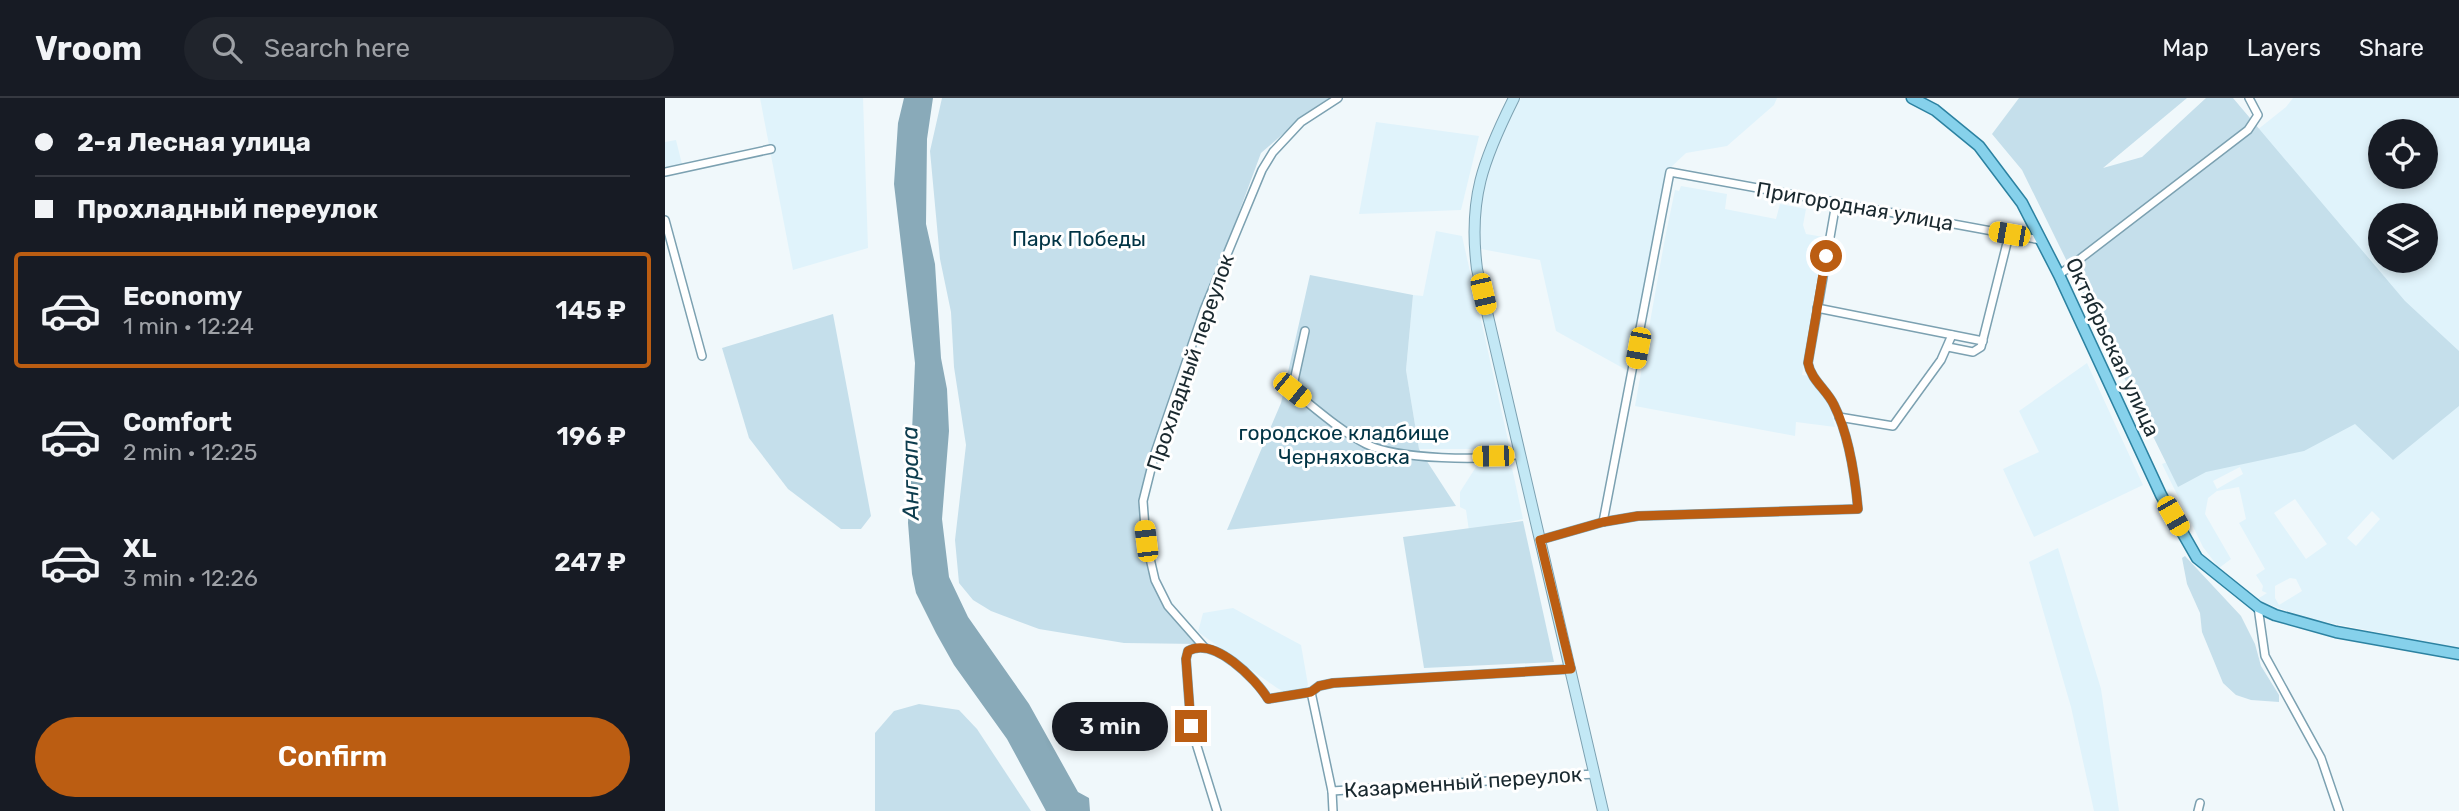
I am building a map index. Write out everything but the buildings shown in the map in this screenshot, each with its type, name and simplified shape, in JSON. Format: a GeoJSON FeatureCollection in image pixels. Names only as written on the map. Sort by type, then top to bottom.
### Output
{"type":"FeatureCollection","features":[{"type":"Feature","properties":{"kind":"main road","name":"Октябрьская улица"},"geometry":{"type":"LineString","coordinates":[[1912,98],[1935,110],[1979,146],[2022,203],[2059,275],[2161,495],[2197,558],[2258,607],[2275,615],[2336,632],[2459,654]]}},
{"type":"Feature","properties":{"kind":"street","name":"Прохладный переулок"},"geometry":{"type":"LineString","coordinates":[[1205,648],[1168,606],[1155,580],[1146,541],[1143,501],[1156,453],[1204,310],[1262,170],[1273,152],[1301,122],[1338,98]]}},
{"type":"Feature","properties":{"kind":"street"},"geometry":{"type":"LineString","coordinates":[[1514,98],[1491,146],[1480,180],[1472,231],[1478,269],[1602,811]]}},
{"type":"Feature","properties":{"kind":"street"},"geometry":{"type":"LineString","coordinates":[[2059,275],[2248,130],[2257,115],[2249,98]]}},
{"type":"Feature","properties":{"kind":"street"},"geometry":{"type":"LineString","coordinates":[[665,172],[771,149]]}},
{"type":"Feature","properties":{"kind":"street","name":"Пригородная улица"},"geometry":{"type":"LineString","coordinates":[[1603,522],[1670,172],[2041,240]]}},
{"type":"Feature","properties":{"kind":"street"},"geometry":{"type":"LineString","coordinates":[[1540,540],[1603,522],[1660,514],[1858,509],[1854,475],[1839,417],[1832,400],[1808,367],[1836,203]]}},
{"type":"Feature","properties":{"kind":"street"},"geometry":{"type":"LineString","coordinates":[[665,220],[702,356]]}},
{"type":"Feature","properties":{"kind":"street"},"geometry":{"type":"LineString","coordinates":[[1948,347],[1976,352],[1983,341],[2009,234]]}},
{"type":"Feature","properties":{"kind":"street"},"geometry":{"type":"LineString","coordinates":[[1817,308],[1983,341]]}},
{"type":"Feature","properties":{"kind":"street"},"geometry":{"type":"LineString","coordinates":[[1305,331],[1292,390],[1366,444],[1399,454],[1451,457],[1520,454]]}},
{"type":"Feature","properties":{"kind":"street"},"geometry":{"type":"LineString","coordinates":[[1839,417],[1893,426],[1948,347],[1952,335]]}},
{"type":"Feature","properties":{"kind":"street"},"geometry":{"type":"LineString","coordinates":[[2258,607],[2265,656],[2321,758],[2340,811]]}},
{"type":"Feature","properties":{"kind":"street"},"geometry":{"type":"LineString","coordinates":[[1217,811],[1191,726],[1186,659],[1188,651],[1194,648],[1205,648],[1224,656],[1253,677],[1268,699],[1311,692],[1319,686],[1333,683],[1571,669]]}},
{"type":"Feature","properties":{"kind":"street"},"geometry":{"type":"LineString","coordinates":[[1311,692],[1332,791],[1333,811]]}},
{"type":"Feature","properties":{"kind":"street","name":"Казарменный переулок"},"geometry":{"type":"LineString","coordinates":[[1332,791],[1594,774]]}},
{"type":"Feature","properties":{"kind":"shaded area"},"geometry":{"type":"Polygon","coordinates":[[[760,98],[863,98],[868,248],[793,270],[760,98]]]}},
{"type":"Feature","properties":{"kind":"shaded area","name":"Анграпа"},"geometry":{"type":"Polygon","coordinates":[[[904,98],[933,98],[927,139],[926,224],[935,264],[941,358],[947,389],[949,431],[942,519],[949,577],[968,617],[1029,704],[1078,792],[1089,798],[1090,811],[1046,811],[1007,739],[954,665],[916,593],[908,523],[915,363],[894,184],[898,123],[904,98]]]}},
{"type":"Feature","properties":{"kind":"shaded area"},"geometry":{"type":"Polygon","coordinates":[[[1521,98],[1777,98],[1774,105],[1727,146],[1686,153],[1668,170],[1630,372],[1556,331],[1540,260],[1481,249],[1479,219],[1483,186],[1499,139],[1521,98]]]}},
{"type":"Feature","properties":{"kind":"shaded area"},"geometry":{"type":"Polygon","coordinates":[[[2293,98],[2459,98],[2459,648],[2310,619],[2256,600],[2267,593],[2262,591],[2263,586],[2256,575],[2265,569],[2239,523],[2246,519],[2239,487],[2217,491],[2208,498],[2205,514],[2231,559],[2219,568],[2203,547],[2162,464],[2178,458],[2119,240],[2286,107],[2293,98]],[[2240,467],[2213,481],[2217,489],[2243,474],[2240,467]],[[2295,499],[2274,513],[2306,559],[2327,544],[2295,499]],[[2372,511],[2347,538],[2356,546],[2380,519],[2372,511]],[[2290,578],[2275,586],[2275,598],[2279,605],[2302,591],[2296,579],[2290,578]]]}},
{"type":"Feature","properties":{"kind":"shaded area"},"geometry":{"type":"Polygon","coordinates":[[[1376,122],[1479,136],[1461,210],[1359,214],[1376,122]]]}},
{"type":"Feature","properties":{"kind":"shaded area"},"geometry":{"type":"Polygon","coordinates":[[[676,140],[682,164],[665,167],[665,142],[676,140]]]}},
{"type":"Feature","properties":{"kind":"shaded area"},"geometry":{"type":"Polygon","coordinates":[[[1681,186],[1727,194],[1725,209],[1776,219],[1780,204],[1806,209],[1803,225],[1806,234],[1824,237],[1826,241],[1802,375],[1810,376],[1830,407],[1835,427],[1796,422],[1795,436],[1635,406],[1675,190],[1679,191],[1681,186]]]}},
{"type":"Feature","properties":{"kind":"shaded area"},"geometry":{"type":"Polygon","coordinates":[[[1436,231],[1462,236],[1510,449],[1419,449],[1406,370],[1413,295],[1423,296],[1436,231]]]}},
{"type":"Feature","properties":{"kind":"shaded area"},"geometry":{"type":"Polygon","coordinates":[[[2087,363],[2143,485],[2034,537],[2003,469],[2039,452],[2019,411],[2087,363]]]}},
{"type":"Feature","properties":{"kind":"shaded area"},"geometry":{"type":"Polygon","coordinates":[[[1476,467],[1512,468],[1523,519],[1469,531],[1466,510],[1460,507],[1460,492],[1476,467]]]}},
{"type":"Feature","properties":{"kind":"shaded area"},"geometry":{"type":"Polygon","coordinates":[[[2058,548],[2101,689],[2119,811],[2094,811],[2071,707],[2029,562],[2058,548]]]}},
{"type":"Feature","properties":{"kind":"shaded area"},"geometry":{"type":"Polygon","coordinates":[[[1233,608],[1301,645],[1308,685],[1305,690],[1286,693],[1198,632],[1203,613],[1233,608]]]}},
{"type":"Feature","properties":{"kind":"green space","name":"Парк Победы"},"geometry":{"type":"Polygon","coordinates":[[[942,98],[1329,98],[1308,112],[1261,153],[1163,417],[1145,484],[1141,537],[1146,562],[1157,587],[1199,644],[1124,643],[1039,629],[991,611],[973,600],[959,583],[955,540],[966,445],[954,367],[951,312],[940,259],[930,151],[942,98]]]}},
{"type":"Feature","properties":{"kind":"green space"},"geometry":{"type":"Polygon","coordinates":[[[2019,98],[2187,98],[2103,168],[2142,157],[2206,98],[2233,98],[2368,257],[2368,273],[2381,273],[2405,301],[2459,351],[2459,406],[2393,460],[2355,424],[2304,451],[2206,472],[2178,487],[2022,170],[1992,134],[2019,98]]]}},
{"type":"Feature","properties":{"kind":"green space","name":"городское кладбище Черняховска"},"geometry":{"type":"Polygon","coordinates":[[[1310,275],[1413,295],[1406,370],[1419,449],[1456,506],[1227,530],[1281,403],[1310,275]]]}},
{"type":"Feature","properties":{"kind":"green space"},"geometry":{"type":"Polygon","coordinates":[[[833,314],[871,516],[861,529],[841,529],[788,489],[749,438],[722,348],[833,314]]]}},
{"type":"Feature","properties":{"kind":"green space"},"geometry":{"type":"Polygon","coordinates":[[[1523,521],[1554,662],[1424,668],[1403,537],[1523,521]]]}},
{"type":"Feature","properties":{"kind":"green space"},"geometry":{"type":"Polygon","coordinates":[[[2185,556],[2241,616],[2255,644],[2261,666],[2279,695],[2279,702],[2251,700],[2236,695],[2223,683],[2202,632],[2200,613],[2187,584],[2182,558],[2185,556]]]}},
{"type":"Feature","properties":{"kind":"green space"},"geometry":{"type":"Polygon","coordinates":[[[919,704],[959,710],[977,729],[1031,811],[875,811],[875,733],[894,711],[919,704]]]}},
{"type":"Feature","properties":{"kind":"route"},"geometry":{"type":"LineString","coordinates":[[1191,726],[1186,659],[1188,651],[1194,648],[1205,648],[1224,656],[1253,677],[1268,699],[1311,692],[1319,686],[1333,683],[1571,669],[1540,540],[1603,522],[1638,516],[1858,509],[1854,475],[1837,411],[1808,367],[1826,256]]}}]}
